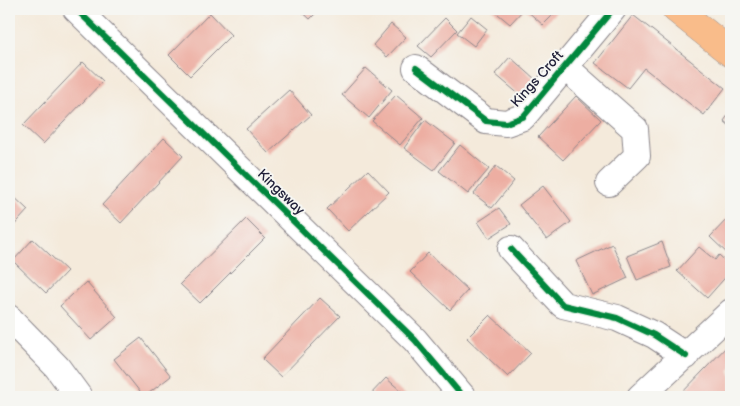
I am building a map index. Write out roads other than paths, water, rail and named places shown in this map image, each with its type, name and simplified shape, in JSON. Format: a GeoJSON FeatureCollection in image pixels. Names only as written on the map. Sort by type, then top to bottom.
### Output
{"type":"FeatureCollection","features":[{"type":"Feature","properties":{"kind":"main road"},"geometry":{"type":"LineString","coordinates":[[690,13],[731,53]]}},
{"type":"Feature","properties":{"kind":"street","name":"Kingsway"},"geometry":{"type":"LineString","coordinates":[[76,9],[415,340],[463,397]]}},
{"type":"Feature","properties":{"kind":"street","name":"Kings Croft"},"geometry":{"type":"LineString","coordinates":[[416,68],[486,121],[506,123],[523,117],[614,9]]}},
{"type":"Feature","properties":{"kind":"street","name":"Kings Croft"},"geometry":{"type":"LineString","coordinates":[[565,67],[635,129],[637,156],[609,183]]}},
{"type":"Feature","properties":{"kind":"street"},"geometry":{"type":"LineString","coordinates":[[511,249],[563,305],[616,318],[654,335],[686,356]]}},
{"type":"Feature","properties":{"kind":"street"},"geometry":{"type":"LineString","coordinates":[[640,397],[731,312]]}},
{"type":"Feature","properties":{"kind":"street"},"geometry":{"type":"LineString","coordinates":[[9,318],[57,368],[80,397]]}}]}
